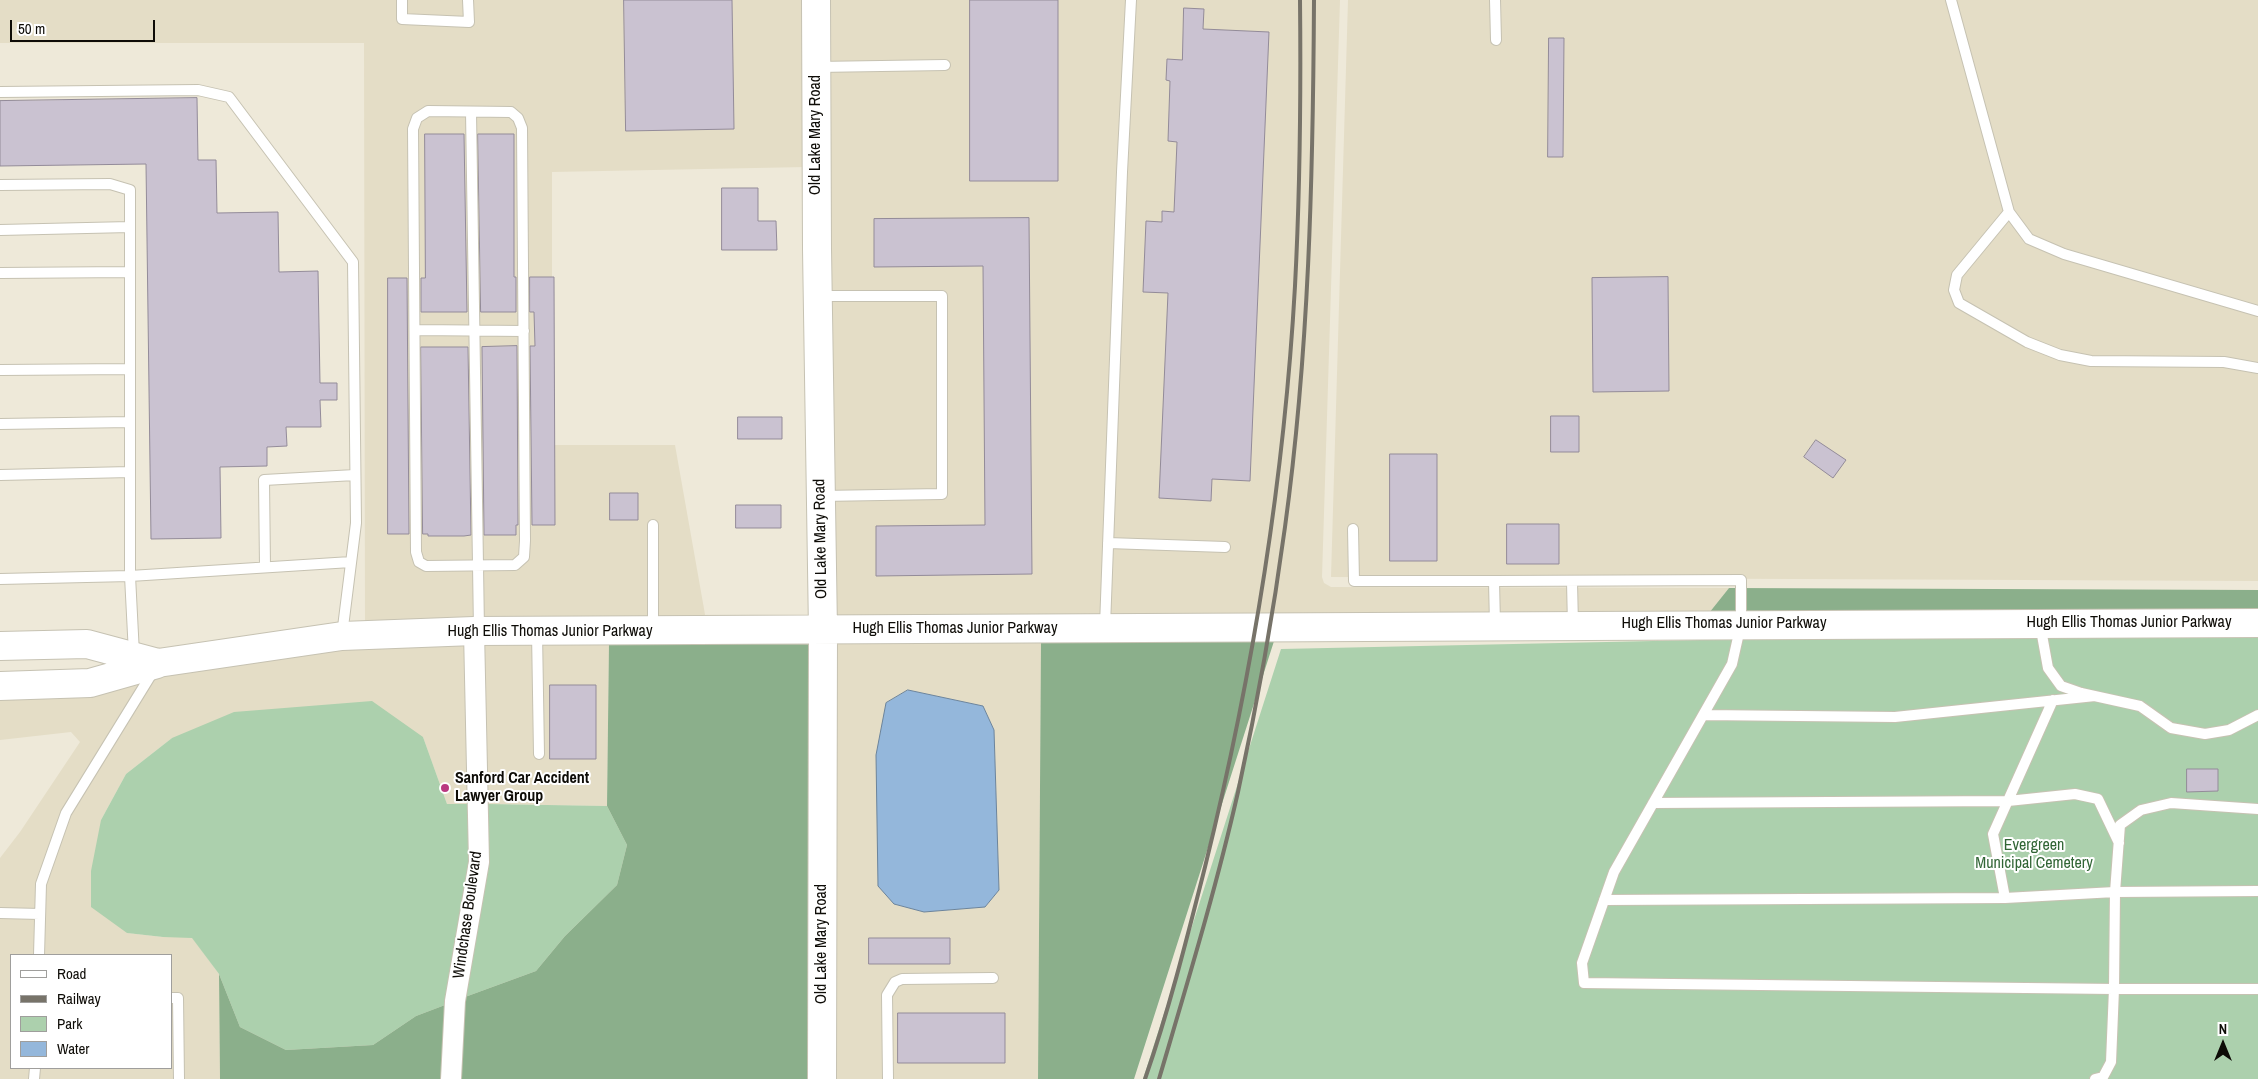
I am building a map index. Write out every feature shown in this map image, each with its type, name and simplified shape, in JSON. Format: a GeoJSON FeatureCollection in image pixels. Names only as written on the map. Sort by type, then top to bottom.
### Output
{"type":"FeatureCollection","features":[{"type":"Feature","properties":{"kind":"main road","name":"Old Lake Mary Road"},"geometry":{"type":"LineString","coordinates":[[816,0],[817,296],[822,630],[822,1079]]}},
{"type":"Feature","properties":{"kind":"main road","name":"Hugh Ellis Thomas Junior Parkway"},"geometry":{"type":"LineString","coordinates":[[0,646],[87,644],[142,663],[342,636],[477,631],[2258,623]]}},
{"type":"Feature","properties":{"kind":"main road"},"geometry":{"type":"LineString","coordinates":[[0,686],[90,683],[142,663]]}},
{"type":"Feature","properties":{"kind":"street","name":"Windchase Boulevard"},"geometry":{"type":"LineString","coordinates":[[451,1079],[455,1001],[479,862],[477,631]]}},
{"type":"Feature","properties":{"kind":"lane"},"geometry":{"type":"LineString","coordinates":[[402,0],[402,19],[469,22],[468,0]]}},
{"type":"Feature","properties":{"kind":"lane"},"geometry":{"type":"LineString","coordinates":[[1105,628],[1122,172],[1131,0]]}},
{"type":"Feature","properties":{"kind":"lane"},"geometry":{"type":"LineString","coordinates":[[1495,0],[1496,40]]}},
{"type":"Feature","properties":{"kind":"lane"},"geometry":{"type":"LineString","coordinates":[[1951,0],[2009,212],[2029,239],[2064,254],[2258,311]]}},
{"type":"Feature","properties":{"kind":"lane"},"geometry":{"type":"LineString","coordinates":[[816,67],[945,65]]}},
{"type":"Feature","properties":{"kind":"lane"},"geometry":{"type":"LineString","coordinates":[[0,92],[198,90],[229,97],[353,262],[356,523],[342,636]]}},
{"type":"Feature","properties":{"kind":"lane"},"geometry":{"type":"LineString","coordinates":[[428,111],[471,112],[511,112],[518,118],[522,128],[526,541],[524,557],[515,565],[426,566],[419,562],[416,552],[413,129],[417,118],[428,111]]}},
{"type":"Feature","properties":{"kind":"lane"},"geometry":{"type":"LineString","coordinates":[[471,112],[477,631]]}},
{"type":"Feature","properties":{"kind":"lane"},"geometry":{"type":"LineString","coordinates":[[0,185],[110,184],[130,190],[130,576],[142,663],[66,813],[41,884],[38,954]]}},
{"type":"Feature","properties":{"kind":"lane"},"geometry":{"type":"LineString","coordinates":[[2009,212],[1957,275],[1954,290],[1959,303],[2027,342],[2060,355],[2091,361],[2224,362],[2258,368]]}},
{"type":"Feature","properties":{"kind":"lane"},"geometry":{"type":"LineString","coordinates":[[0,230],[130,227]]}},
{"type":"Feature","properties":{"kind":"lane"},"geometry":{"type":"LineString","coordinates":[[0,273],[130,272]]}},
{"type":"Feature","properties":{"kind":"lane"},"geometry":{"type":"LineString","coordinates":[[817,296],[942,296],[942,494],[821,496]]}},
{"type":"Feature","properties":{"kind":"lane"},"geometry":{"type":"LineString","coordinates":[[414,330],[524,331]]}},
{"type":"Feature","properties":{"kind":"lane"},"geometry":{"type":"LineString","coordinates":[[0,370],[130,369]]}},
{"type":"Feature","properties":{"kind":"lane"},"geometry":{"type":"LineString","coordinates":[[0,424],[130,422]]}},
{"type":"Feature","properties":{"kind":"lane"},"geometry":{"type":"LineString","coordinates":[[0,475],[130,472]]}},
{"type":"Feature","properties":{"kind":"lane"},"geometry":{"type":"LineString","coordinates":[[265,567],[264,480],[355,475]]}},
{"type":"Feature","properties":{"kind":"lane"},"geometry":{"type":"LineString","coordinates":[[653,525],[653,631]]}},
{"type":"Feature","properties":{"kind":"lane"},"geometry":{"type":"LineString","coordinates":[[1353,529],[1354,581],[1572,582],[1741,580],[1741,624],[1732,664],[1614,872],[1582,963],[1584,984],[2258,989]]}},
{"type":"Feature","properties":{"kind":"lane"},"geometry":{"type":"LineString","coordinates":[[1108,543],[1226,547]]}},
{"type":"Feature","properties":{"kind":"lane"},"geometry":{"type":"LineString","coordinates":[[0,579],[130,576],[351,562]]}},
{"type":"Feature","properties":{"kind":"lane"},"geometry":{"type":"LineString","coordinates":[[1494,581],[1495,625]]}},
{"type":"Feature","properties":{"kind":"lane"},"geometry":{"type":"LineString","coordinates":[[1572,582],[1573,625]]}},
{"type":"Feature","properties":{"kind":"lane"},"geometry":{"type":"LineString","coordinates":[[2040,623],[2048,668],[2061,686],[2140,706],[2171,728],[2205,734],[2229,730],[2258,715]]}},
{"type":"Feature","properties":{"kind":"lane"},"geometry":{"type":"LineString","coordinates":[[537,631],[539,754]]}},
{"type":"Feature","properties":{"kind":"lane"},"geometry":{"type":"LineString","coordinates":[[1703,715],[1895,717],[2095,696]]}},
{"type":"Feature","properties":{"kind":"lane"},"geometry":{"type":"LineString","coordinates":[[2004,898],[1993,834],[2053,700]]}},
{"type":"Feature","properties":{"kind":"lane"},"geometry":{"type":"LineString","coordinates":[[1653,803],[2008,801],[2075,794],[2098,799],[2119,844]]}},
{"type":"Feature","properties":{"kind":"lane"},"geometry":{"type":"LineString","coordinates":[[2096,1079],[2103,1077],[2111,1062],[2115,892],[2120,825],[2141,810],[2170,803],[2258,809]]}},
{"type":"Feature","properties":{"kind":"lane"},"geometry":{"type":"LineString","coordinates":[[1604,900],[2004,898],[2115,892],[2258,891]]}},
{"type":"Feature","properties":{"kind":"lane"},"geometry":{"type":"LineString","coordinates":[[0,913],[40,914]]}},
{"type":"Feature","properties":{"kind":"lane"},"geometry":{"type":"LineString","coordinates":[[888,1079],[887,995],[895,982],[902,979],[993,978]]}},
{"type":"Feature","properties":{"kind":"lane"},"geometry":{"type":"LineString","coordinates":[[172,998],[178,998],[179,1079]]}},
{"type":"Feature","properties":{"kind":"shaded area"},"geometry":{"type":"Polygon","coordinates":[[[0,0],[806,0],[806,167],[552,172],[552,445],[675,445],[706,620],[365,624],[364,43],[0,43],[0,0]]]}},
{"type":"Feature","properties":{"kind":"shaded area"},"geometry":{"type":"Polygon","coordinates":[[[826,0],[1340,0],[1322,577],[1324,583],[1331,587],[1729,588],[1709,613],[832,619],[826,0]]]}},
{"type":"Feature","properties":{"kind":"shaded area"},"geometry":{"type":"Polygon","coordinates":[[[1348,0],[2258,0],[2258,581],[1331,577],[1348,0]]]}},
{"type":"Feature","properties":{"kind":"shaded area"},"geometry":{"type":"Polygon","coordinates":[[[1041,640],[1038,1079],[832,1079],[832,642],[1041,640]],[[908,690],[894,904],[924,912],[985,907],[999,890],[994,730],[983,706],[908,690]]]}},
{"type":"Feature","properties":{"kind":"shaded area"},"geometry":{"type":"Polygon","coordinates":[[[484,642],[609,642],[607,806],[487,804],[484,642]]]}},
{"type":"Feature","properties":{"kind":"shaded area"},"geometry":{"type":"Polygon","coordinates":[[[464,643],[468,804],[447,804],[423,737],[172,738],[126,774],[101,820],[127,933],[163,937],[192,937],[219,974],[220,1079],[0,1079],[0,858],[20,832],[80,742],[71,732],[0,740],[0,697],[158,675],[165,677],[166,674],[343,648],[464,643]]]}},
{"type":"Feature","properties":{"kind":"green space"},"geometry":{"type":"Polygon","coordinates":[[[1729,588],[2258,590],[2258,611],[1709,613],[1729,588]]]}},
{"type":"Feature","properties":{"kind":"green space","name":"Evergreen Municipal Cemetery"},"geometry":{"type":"Polygon","coordinates":[[[2258,628],[2258,1079],[1143,1079],[1281,649],[2258,628]]]}},
{"type":"Feature","properties":{"kind":"green space"},"geometry":{"type":"Polygon","coordinates":[[[1275,638],[1134,1079],[1038,1079],[1041,640],[1275,638]]]}},
{"type":"Feature","properties":{"kind":"green space"},"geometry":{"type":"Polygon","coordinates":[[[609,642],[813,642],[812,1079],[461,1079],[465,997],[536,971],[565,936],[617,885],[627,845],[607,806],[609,642]]]}},
{"type":"Feature","properties":{"kind":"green space"},"geometry":{"type":"Polygon","coordinates":[[[372,701],[423,737],[447,804],[468,804],[469,861],[445,1005],[416,1016],[373,1045],[286,1050],[240,1027],[219,974],[192,938],[127,933],[91,907],[91,871],[101,820],[126,774],[172,738],[234,712],[372,701]]]}},
{"type":"Feature","properties":{"kind":"green space"},"geometry":{"type":"Polygon","coordinates":[[[487,804],[607,806],[627,845],[617,885],[565,936],[536,971],[465,997],[487,804]]]}},
{"type":"Feature","properties":{"kind":"green space"},"geometry":{"type":"Polygon","coordinates":[[[219,974],[240,1027],[286,1050],[373,1045],[416,1016],[445,1005],[441,1079],[220,1079],[219,974]]]}},
{"type":"Feature","properties":{"kind":"water"},"geometry":{"type":"Polygon","coordinates":[[[908,690],[983,706],[994,730],[999,890],[985,907],[924,912],[894,904],[878,886],[876,755],[886,703],[908,690]]]}},
{"type":"Feature","properties":{"kind":"building"},"geometry":{"type":"Polygon","coordinates":[[[624,0],[732,0],[734,129],[626,131],[624,0]]]}},
{"type":"Feature","properties":{"kind":"building"},"geometry":{"type":"Polygon","coordinates":[[[970,0],[1058,0],[1058,181],[970,181],[970,0]]]}},
{"type":"Feature","properties":{"kind":"building"},"geometry":{"type":"Polygon","coordinates":[[[1184,8],[1204,9],[1203,29],[1269,32],[1250,481],[1212,479],[1211,501],[1159,498],[1168,293],[1143,292],[1146,221],[1162,222],[1162,211],[1174,212],[1177,142],[1168,141],[1170,81],[1166,80],[1167,59],[1182,60],[1184,8]]]}},
{"type":"Feature","properties":{"kind":"building"},"geometry":{"type":"Polygon","coordinates":[[[1549,38],[1564,38],[1563,157],[1548,157],[1549,38]]]}},
{"type":"Feature","properties":{"kind":"building"},"geometry":{"type":"Polygon","coordinates":[[[197,98],[198,160],[216,160],[217,213],[278,212],[279,272],[318,271],[320,383],[337,383],[337,400],[320,400],[321,427],[286,427],[287,446],[267,447],[267,466],[220,467],[221,538],[151,539],[146,164],[0,166],[0,101],[197,98]]]}},
{"type":"Feature","properties":{"kind":"building"},"geometry":{"type":"Polygon","coordinates":[[[425,134],[464,134],[467,312],[421,312],[421,278],[425,278],[425,134]]]}},
{"type":"Feature","properties":{"kind":"building"},"geometry":{"type":"Polygon","coordinates":[[[478,134],[514,134],[514,277],[516,277],[516,312],[481,312],[478,134]]]}},
{"type":"Feature","properties":{"kind":"building"},"geometry":{"type":"Polygon","coordinates":[[[722,188],[758,188],[758,221],[776,221],[777,250],[722,250],[722,188]]]}},
{"type":"Feature","properties":{"kind":"building"},"geometry":{"type":"Polygon","coordinates":[[[1029,218],[1032,574],[876,576],[876,526],[985,525],[983,266],[874,267],[874,219],[1029,218]]]}},
{"type":"Feature","properties":{"kind":"building"},"geometry":{"type":"Polygon","coordinates":[[[530,277],[554,277],[555,525],[532,525],[530,346],[535,346],[534,312],[530,312],[530,277]]]}},
{"type":"Feature","properties":{"kind":"building"},"geometry":{"type":"Polygon","coordinates":[[[1668,277],[1669,391],[1593,392],[1592,278],[1668,277]]]}},
{"type":"Feature","properties":{"kind":"building"},"geometry":{"type":"Polygon","coordinates":[[[388,278],[407,278],[409,534],[388,534],[388,278]]]}},
{"type":"Feature","properties":{"kind":"building"},"geometry":{"type":"Polygon","coordinates":[[[517,346],[518,525],[516,525],[516,535],[484,535],[482,347],[517,346]]]}},
{"type":"Feature","properties":{"kind":"building"},"geometry":{"type":"Polygon","coordinates":[[[421,347],[468,347],[471,535],[428,536],[428,534],[423,534],[421,347]]]}},
{"type":"Feature","properties":{"kind":"building"},"geometry":{"type":"Polygon","coordinates":[[[1551,416],[1579,416],[1579,452],[1551,452],[1551,416]]]}},
{"type":"Feature","properties":{"kind":"building"},"geometry":{"type":"Polygon","coordinates":[[[738,417],[782,417],[782,439],[738,439],[738,417]]]}},
{"type":"Feature","properties":{"kind":"building"},"geometry":{"type":"Polygon","coordinates":[[[1816,440],[1846,460],[1833,478],[1804,457],[1816,440]]]}},
{"type":"Feature","properties":{"kind":"building"},"geometry":{"type":"Polygon","coordinates":[[[1390,454],[1437,454],[1437,561],[1390,561],[1390,454]]]}},
{"type":"Feature","properties":{"kind":"building"},"geometry":{"type":"Polygon","coordinates":[[[610,493],[638,493],[638,520],[610,520],[610,493]]]}},
{"type":"Feature","properties":{"kind":"building"},"geometry":{"type":"Polygon","coordinates":[[[736,505],[781,505],[781,528],[736,528],[736,505]]]}},
{"type":"Feature","properties":{"kind":"building"},"geometry":{"type":"Polygon","coordinates":[[[1507,524],[1559,524],[1559,564],[1507,564],[1507,524]]]}},
{"type":"Feature","properties":{"kind":"building"},"geometry":{"type":"Polygon","coordinates":[[[550,685],[596,685],[596,759],[550,759],[550,685]]]}},
{"type":"Feature","properties":{"kind":"building"},"geometry":{"type":"Polygon","coordinates":[[[2187,769],[2218,769],[2218,791],[2187,792],[2187,769]]]}},
{"type":"Feature","properties":{"kind":"building"},"geometry":{"type":"Polygon","coordinates":[[[869,938],[950,938],[950,964],[869,964],[869,938]]]}},
{"type":"Feature","properties":{"kind":"building"},"geometry":{"type":"Polygon","coordinates":[[[898,1013],[1005,1013],[1005,1063],[898,1063],[898,1013]]]}},
{"type":"Feature","properties":{"kind":"railway"},"geometry":{"type":"LineString","coordinates":[[1145,1079],[1177,974],[1222,796],[1264,579],[1283,433],[1295,286],[1300,143],[1300,0]]}},
{"type":"Feature","properties":{"kind":"railway"},"geometry":{"type":"LineString","coordinates":[[1159,1079],[1211,900],[1238,792],[1264,660],[1285,527],[1300,396],[1308,264],[1314,0]]}},
{"type":"Feature","properties":{"kind":"place","name":"Sanford Car Accident Lawyer Group"},"geometry":{"type":"Point","coordinates":[445,788]}}]}
